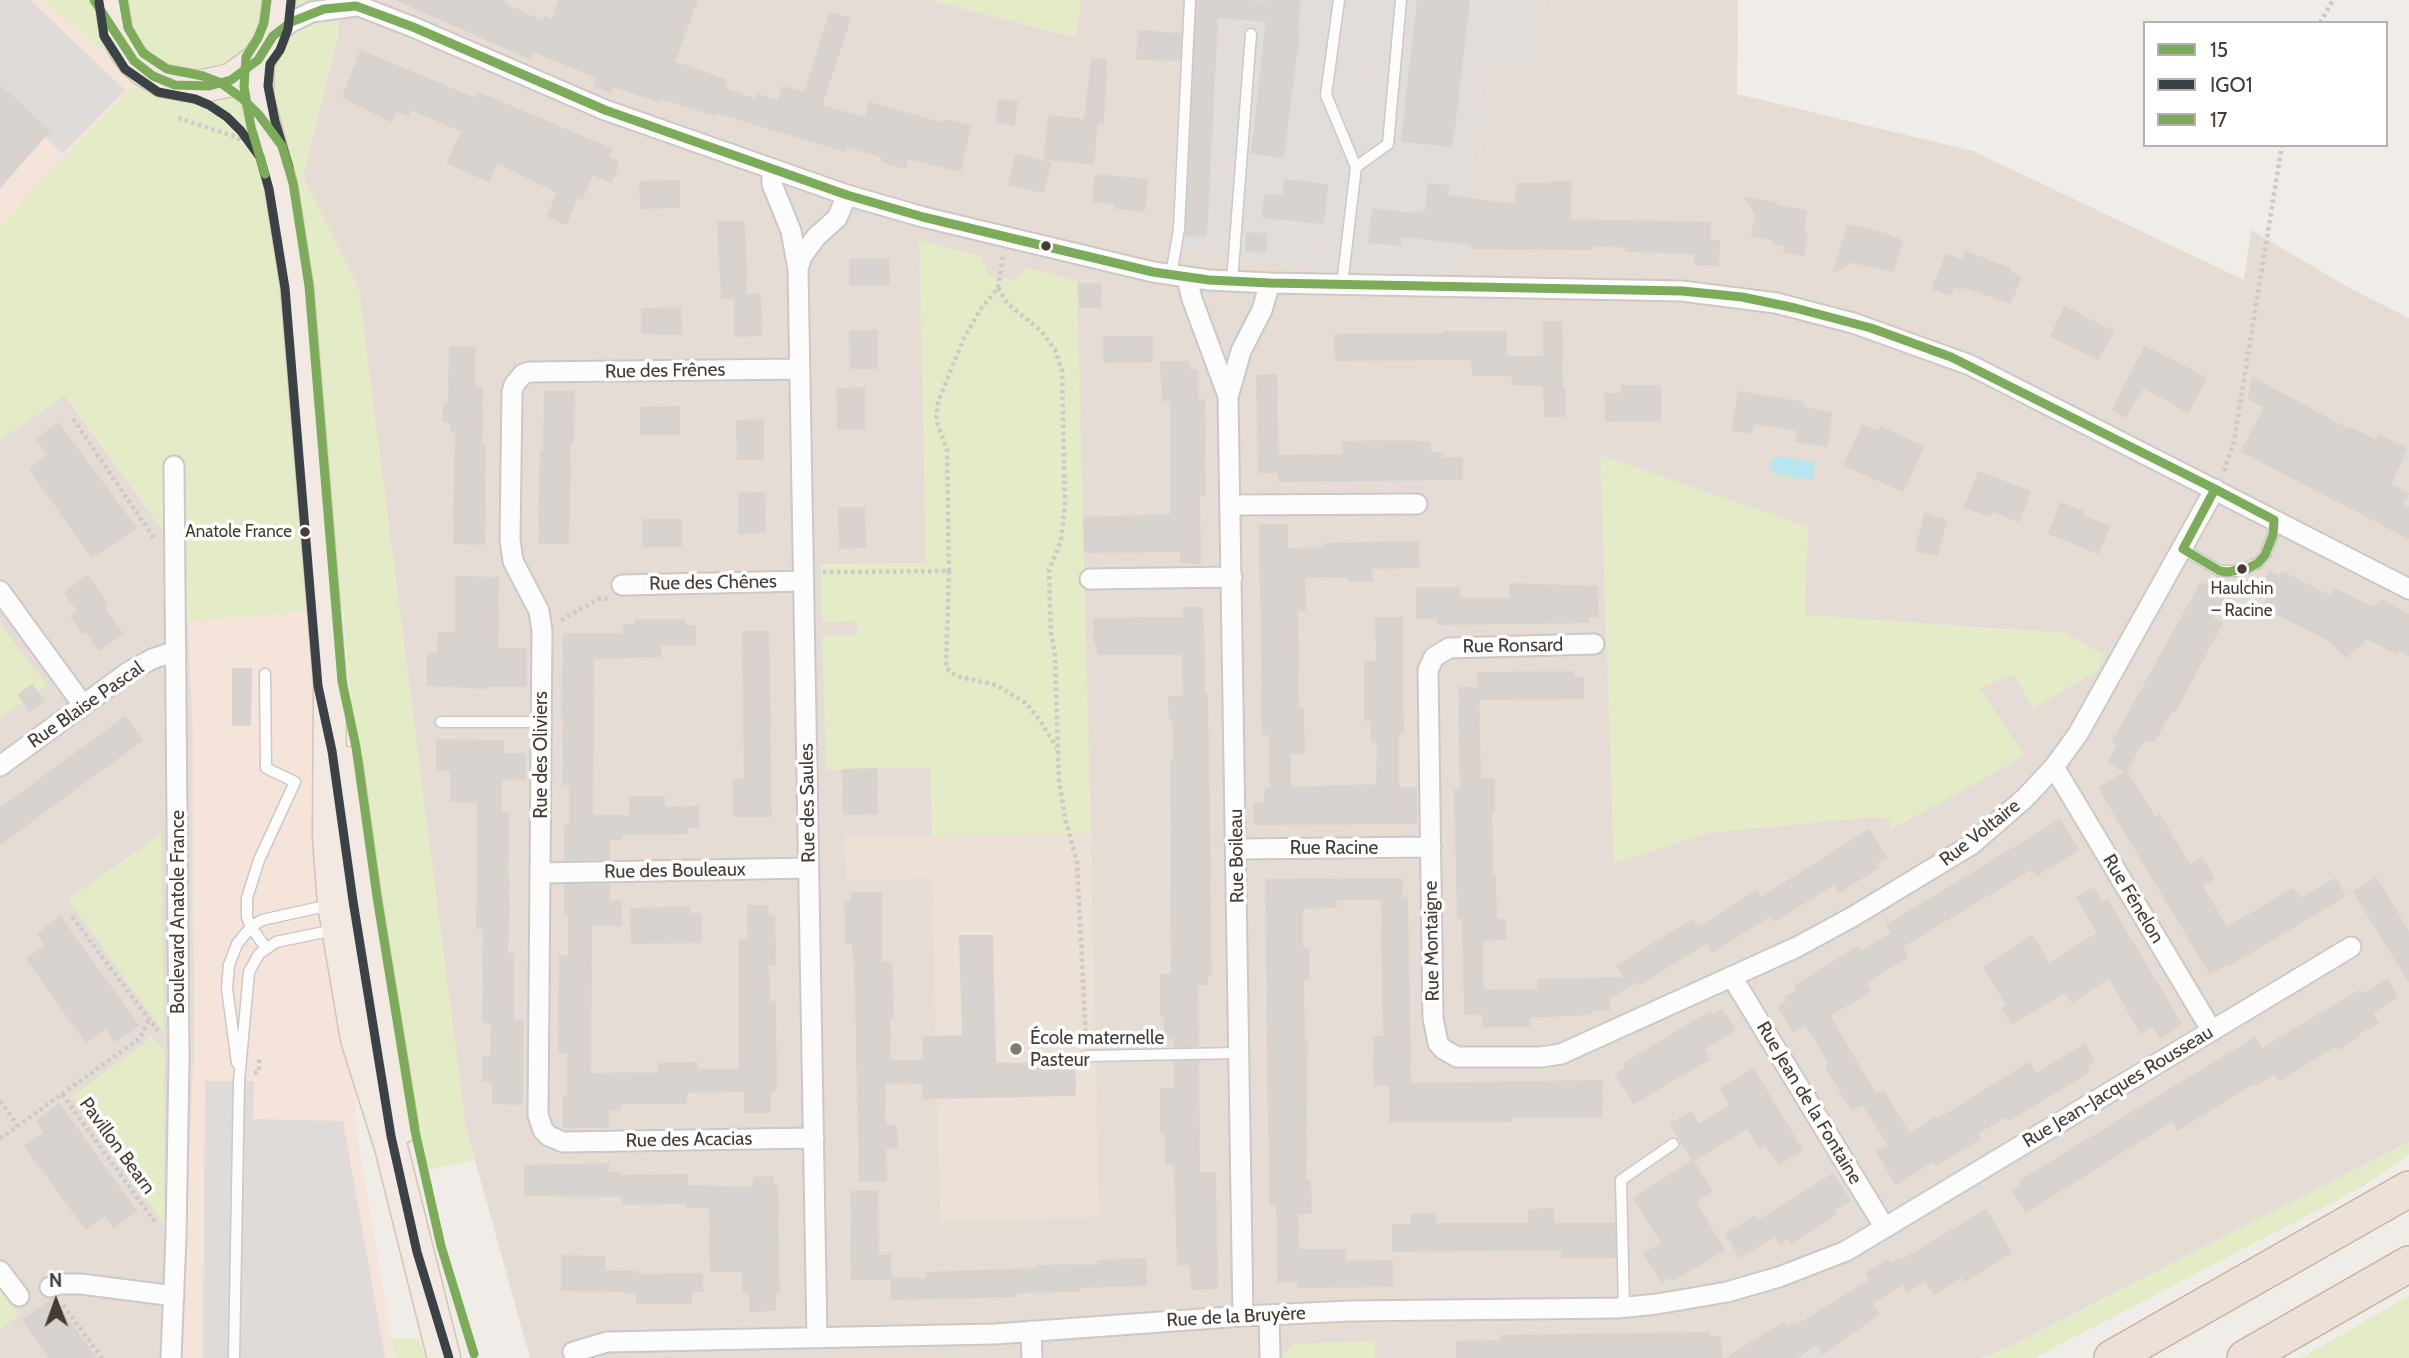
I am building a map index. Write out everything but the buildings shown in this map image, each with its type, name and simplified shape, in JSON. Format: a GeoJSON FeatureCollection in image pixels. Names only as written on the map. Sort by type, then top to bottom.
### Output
{"type":"FeatureCollection","features":[{"type":"Feature","properties":{"kind":"highway"},"geometry":{"type":"LineString","coordinates":[[2116,1355],[2409,1189]]}},
{"type":"Feature","properties":{"kind":"highway"},"geometry":{"type":"LineString","coordinates":[[2245,1358],[2409,1264]]}},
{"type":"Feature","properties":{"kind":"main road"},"geometry":{"type":"LineString","coordinates":[[111,0],[116,32],[127,52],[153,76],[175,85],[198,87],[231,80],[265,48]]}},
{"type":"Feature","properties":{"kind":"main road"},"geometry":{"type":"LineString","coordinates":[[279,0],[278,16],[265,48],[257,97],[286,211],[297,287],[330,683],[329,837],[336,916],[357,1039],[391,1147],[444,1358]]}},
{"type":"Feature","properties":{"kind":"main road"},"geometry":{"type":"LineString","coordinates":[[198,87],[215,94],[235,108],[250,123],[271,152]]}},
{"type":"Feature","properties":{"kind":"main road"},"geometry":{"type":"LineString","coordinates":[[330,683],[344,749],[398,1104],[429,1249],[462,1358]]}},
{"type":"Feature","properties":{"kind":"street"},"geometry":{"type":"LineString","coordinates":[[94,0],[116,32]]}},
{"type":"Feature","properties":{"kind":"street"},"geometry":{"type":"LineString","coordinates":[[265,48],[291,22],[312,12],[349,3],[413,27],[605,110],[847,195],[923,217],[1179,276],[1232,282],[1682,291],[1731,296],[1795,308],[1871,328],[1960,361],[2409,589]]}},
{"type":"Feature","properties":{"kind":"street","name":"Rue des Saules"},"geometry":{"type":"LineString","coordinates":[[772,169],[772,184],[787,218],[798,269],[817,1338]]}},
{"type":"Feature","properties":{"kind":"street"},"geometry":{"type":"LineString","coordinates":[[798,269],[802,256],[816,237],[837,218],[847,195]]}},
{"type":"Feature","properties":{"kind":"street","name":"Rue Boileau"},"geometry":{"type":"LineString","coordinates":[[1179,276],[1192,299],[1228,397]]}},
{"type":"Feature","properties":{"kind":"street","name":"Rue Boileau"},"geometry":{"type":"LineString","coordinates":[[1243,1316],[1228,397],[1241,351],[1262,310],[1269,283]]}},
{"type":"Feature","properties":{"kind":"street","name":"Rue des Frênes"},"geometry":{"type":"LineString","coordinates":[[530,372],[800,369]]}},
{"type":"Feature","properties":{"kind":"street","name":"Rue des Oliviers"},"geometry":{"type":"LineString","coordinates":[[530,372],[517,379],[512,392],[510,540],[513,561],[540,611],[542,631],[538,1115],[543,1130],[563,1142]]}},
{"type":"Feature","properties":{"kind":"street","name":"Boulevard Anatole France"},"geometry":{"type":"LineString","coordinates":[[171,1358],[176,1237],[178,1059],[174,466]]}},
{"type":"Feature","properties":{"kind":"street","name":"Rue Voltaire"},"geometry":{"type":"LineString","coordinates":[[1611,1032],[1732,977],[1854,916],[1959,854],[2004,817],[2054,767],[2087,721],[2215,489]]}},
{"type":"Feature","properties":{"kind":"street"},"geometry":{"type":"LineString","coordinates":[[1230,505],[1417,505]]}},
{"type":"Feature","properties":{"kind":"street","name":"Rue des Chênes"},"geometry":{"type":"LineString","coordinates":[[622,585],[804,577]]}},
{"type":"Feature","properties":{"kind":"street"},"geometry":{"type":"LineString","coordinates":[[1090,579],[1232,577]]}},
{"type":"Feature","properties":{"kind":"street"},"geometry":{"type":"LineString","coordinates":[[0,591],[83,705]]}},
{"type":"Feature","properties":{"kind":"street","name":"Rue Ronsard"},"geometry":{"type":"LineString","coordinates":[[1434,657],[1449,648],[1458,647],[1594,644]]}},
{"type":"Feature","properties":{"kind":"street","name":"Rue Blaise Pascal"},"geometry":{"type":"LineString","coordinates":[[0,766],[142,664],[176,651]]}},
{"type":"Feature","properties":{"kind":"street","name":"Rue Montaigne"},"geometry":{"type":"LineString","coordinates":[[1434,657],[1427,679],[1435,1035],[1443,1049],[1457,1057],[1468,1058],[1552,1056],[1611,1032]]}},
{"type":"Feature","properties":{"kind":"street","name":"Rue Fénelon"},"geometry":{"type":"LineString","coordinates":[[2054,767],[2212,1031]]}},
{"type":"Feature","properties":{"kind":"street","name":"Rue Racine"},"geometry":{"type":"LineString","coordinates":[[1237,849],[1431,847]]}},
{"type":"Feature","properties":{"kind":"street","name":"Rue des Bouleaux"},"geometry":{"type":"LineString","coordinates":[[540,873],[810,868]]}},
{"type":"Feature","properties":{"kind":"street","name":"Rue Jean-Jacques Rousseau"},"geometry":{"type":"LineString","coordinates":[[1885,1228],[2351,947]]}},
{"type":"Feature","properties":{"kind":"street","name":"Rue Jean de la Fontaine"},"geometry":{"type":"LineString","coordinates":[[1732,977],[1885,1228]]}},
{"type":"Feature","properties":{"kind":"street","name":"Rue des Acacias"},"geometry":{"type":"LineString","coordinates":[[563,1142],[814,1138]]}},
{"type":"Feature","properties":{"kind":"street","name":"Rue de la Bruyère"},"geometry":{"type":"LineString","coordinates":[[573,1352],[617,1342],[1031,1331],[1350,1311],[1624,1307],[1708,1296],[1757,1284],[1846,1251],[1885,1228]]}},
{"type":"Feature","properties":{"kind":"street"},"geometry":{"type":"LineString","coordinates":[[0,1271],[19,1297]]}},
{"type":"Feature","properties":{"kind":"street"},"geometry":{"type":"LineString","coordinates":[[55,1285],[82,1284],[174,1296]]}},
{"type":"Feature","properties":{"kind":"street"},"geometry":{"type":"LineString","coordinates":[[1269,1315],[1270,1358]]}},
{"type":"Feature","properties":{"kind":"street"},"geometry":{"type":"LineString","coordinates":[[1031,1331],[1032,1358]]}},
{"type":"Feature","properties":{"kind":"lane"},"geometry":{"type":"LineString","coordinates":[[1179,276],[1190,0]]}},
{"type":"Feature","properties":{"kind":"lane"},"geometry":{"type":"LineString","coordinates":[[1339,0],[1326,95],[1356,167],[1342,285]]}},
{"type":"Feature","properties":{"kind":"lane"},"geometry":{"type":"LineString","coordinates":[[1356,167],[1388,144],[1402,0]]}},
{"type":"Feature","properties":{"kind":"lane"},"geometry":{"type":"LineString","coordinates":[[1232,282],[1251,34]]}},
{"type":"Feature","properties":{"kind":"lane"},"geometry":{"type":"LineString","coordinates":[[2183,550],[2220,571],[2239,572],[2258,563],[2265,555],[2273,536],[2274,520]]}},
{"type":"Feature","properties":{"kind":"lane"},"geometry":{"type":"LineString","coordinates":[[265,674],[266,768],[295,782],[250,886],[247,908],[251,928],[266,947]]}},
{"type":"Feature","properties":{"kind":"lane"},"geometry":{"type":"LineString","coordinates":[[441,722],[540,722]]}},
{"type":"Feature","properties":{"kind":"lane"},"geometry":{"type":"LineString","coordinates":[[239,1081],[229,1006],[228,975],[232,953],[251,928],[274,917],[336,916],[367,912]]}},
{"type":"Feature","properties":{"kind":"lane"},"geometry":{"type":"LineString","coordinates":[[234,1358],[239,1081],[249,972],[266,947],[336,916],[367,912]]}},
{"type":"Feature","properties":{"kind":"lane"},"geometry":{"type":"LineString","coordinates":[[1086,1056],[1240,1053]]}},
{"type":"Feature","properties":{"kind":"lane"},"geometry":{"type":"LineString","coordinates":[[1624,1307],[1621,1180],[1672,1144]]}},
{"type":"Feature","properties":{"kind":"path"},"geometry":{"type":"LineString","coordinates":[[2321,21],[2333,0]]}},
{"type":"Feature","properties":{"kind":"path"},"geometry":{"type":"LineString","coordinates":[[2215,489],[2232,452],[2282,147]]}},
{"type":"Feature","properties":{"kind":"path"},"geometry":{"type":"LineString","coordinates":[[1006,237],[998,288],[980,310],[964,338],[938,402],[936,420],[947,449],[949,571],[946,667],[956,676],[996,685],[1026,703],[1058,751]]}},
{"type":"Feature","properties":{"kind":"path"},"geometry":{"type":"LineString","coordinates":[[998,288],[1007,303],[1042,332],[1055,350],[1062,371],[1065,504],[1061,541],[1049,570],[1051,633],[1055,656],[1059,782],[1077,862],[1086,1056]]}},
{"type":"Feature","properties":{"kind":"path"},"geometry":{"type":"LineString","coordinates":[[73,419],[174,568]]}},
{"type":"Feature","properties":{"kind":"path"},"geometry":{"type":"LineString","coordinates":[[804,577],[949,571]]}},
{"type":"Feature","properties":{"kind":"path"},"geometry":{"type":"LineString","coordinates":[[542,631],[599,599],[622,599],[622,585]]}},
{"type":"Feature","properties":{"kind":"path"},"geometry":{"type":"LineString","coordinates":[[72,917],[178,1059]]}},
{"type":"Feature","properties":{"kind":"path"},"geometry":{"type":"LineString","coordinates":[[62,1094],[140,1038],[149,1020]]}},
{"type":"Feature","properties":{"kind":"path","name":"Pavillon Bearn"},"geometry":{"type":"LineString","coordinates":[[0,1139],[62,1094],[156,1223],[176,1237]]}},
{"type":"Feature","properties":{"kind":"path"},"geometry":{"type":"LineString","coordinates":[[0,1101],[18,1126]]}},
{"type":"Feature","properties":{"kind":"path"},"geometry":{"type":"LineString","coordinates":[[55,1285],[63,1305],[102,1358]]}},
{"type":"Feature","properties":{"kind":"shaded area"},"geometry":{"type":"Polygon","coordinates":[[[0,0],[44,0],[137,81],[0,225],[0,0]]]}},
{"type":"Feature","properties":{"kind":"shaded area"},"geometry":{"type":"Polygon","coordinates":[[[0,0],[30,0],[125,90],[62,154],[0,90],[0,0]]]}},
{"type":"Feature","properties":{"kind":"shaded area"},"geometry":{"type":"Polygon","coordinates":[[[337,0],[930,0],[1075,37],[1081,0],[1184,0],[1171,249],[1350,273],[1465,274],[1491,60],[1540,63],[1545,0],[1738,0],[1737,94],[1973,151],[2244,280],[2251,230],[2346,286],[2409,318],[2409,1142],[2007,1348],[1981,1358],[530,1358],[466,1128],[303,175],[338,36],[337,0]]]}},
{"type":"Feature","properties":{"kind":"shaded area"},"geometry":{"type":"Polygon","coordinates":[[[1184,0],[1545,0],[1540,64],[1491,60],[1465,274],[1350,273],[1171,249],[1184,0]]]}},
{"type":"Feature","properties":{"kind":"shaded area"},"geometry":{"type":"Polygon","coordinates":[[[65,395],[185,561],[193,733],[194,1058],[180,1358],[0,1358],[0,440],[65,395]]]}},
{"type":"Feature","properties":{"kind":"shaded area"},"geometry":{"type":"Polygon","coordinates":[[[310,610],[356,1076],[356,1127],[395,1358],[180,1358],[194,1058],[193,733],[188,622],[310,610]]]}},
{"type":"Feature","properties":{"kind":"shaded area","name":"École maternelle Pasteur"},"geometry":{"type":"Polygon","coordinates":[[[1091,834],[1099,1217],[940,1221],[932,879],[846,881],[845,836],[1091,834]]]}},
{"type":"Feature","properties":{"kind":"shaded area"},"geometry":{"type":"Polygon","coordinates":[[[205,1081],[254,1081],[253,1119],[343,1121],[385,1358],[203,1358],[205,1081]]]}},
{"type":"Feature","properties":{"kind":"green space"},"geometry":{"type":"Polygon","coordinates":[[[44,0],[337,0],[338,36],[303,175],[359,289],[466,1128],[475,1160],[427,1170],[396,1014],[352,721],[343,609],[188,622],[185,561],[66,395],[0,440],[0,225],[137,81],[44,0]]]}},
{"type":"Feature","properties":{"kind":"green space"},"geometry":{"type":"Polygon","coordinates":[[[930,0],[1081,0],[1076,37],[930,0]]]}},
{"type":"Feature","properties":{"kind":"green space"},"geometry":{"type":"Polygon","coordinates":[[[919,240],[980,256],[989,274],[999,278],[1012,280],[1027,268],[1077,281],[1091,834],[932,835],[930,767],[826,770],[822,635],[857,635],[857,621],[822,622],[821,564],[926,563],[919,240]]]}},
{"type":"Feature","properties":{"kind":"green space"},"geometry":{"type":"Polygon","coordinates":[[[1600,455],[1808,527],[1805,615],[2065,633],[2106,656],[2096,672],[2033,708],[2013,674],[1980,688],[2025,756],[1890,830],[1891,819],[1871,817],[1708,833],[1614,863],[1600,455]]]}},
{"type":"Feature","properties":{"kind":"green space"},"geometry":{"type":"Polygon","coordinates":[[[0,624],[47,685],[0,718],[0,624]]]}},
{"type":"Feature","properties":{"kind":"green space"},"geometry":{"type":"Polygon","coordinates":[[[161,834],[164,1033],[68,899],[161,834]]]}},
{"type":"Feature","properties":{"kind":"green space"},"geometry":{"type":"Polygon","coordinates":[[[150,1034],[164,1051],[164,1224],[72,1096],[145,1043],[150,1034]]]}},
{"type":"Feature","properties":{"kind":"green space"},"geometry":{"type":"Polygon","coordinates":[[[2409,1142],[2409,1154],[2362,1187],[2034,1358],[1981,1358],[2007,1348],[2409,1142]]]}},
{"type":"Feature","properties":{"kind":"green space"},"geometry":{"type":"Polygon","coordinates":[[[0,1289],[19,1315],[0,1330],[0,1289]]]}},
{"type":"Feature","properties":{"kind":"green space"},"geometry":{"type":"Polygon","coordinates":[[[2409,1296],[2409,1358],[2301,1358],[2409,1296]]]}},
{"type":"Feature","properties":{"kind":"green space"},"geometry":{"type":"Polygon","coordinates":[[[419,1338],[425,1358],[395,1358],[392,1339],[419,1338]]]}},
{"type":"Feature","properties":{"kind":"green space"},"geometry":{"type":"Polygon","coordinates":[[[1375,1341],[1375,1358],[1282,1358],[1292,1344],[1375,1341]]]}},
{"type":"Feature","properties":{"kind":"water"},"geometry":{"type":"Polygon","coordinates":[[[1776,456],[1815,463],[1813,480],[1772,473],[1769,465],[1776,456]]]}},
{"type":"Feature","properties":{"kind":"transit line","name":"15"},"geometry":{"type":"LineString","coordinates":[[94,0],[134,61],[153,76],[175,85],[209,86],[231,80],[258,60],[273,36],[291,22],[324,9],[356,6],[413,27],[605,110],[847,195],[923,217],[1153,272],[1209,280],[1270,283],[1682,291],[1742,297],[1795,308],[1871,328],[1951,357],[2215,489]]}},
{"type":"Feature","properties":{"kind":"transit line","name":"17"},"geometry":{"type":"LineString","coordinates":[[123,0],[128,28],[143,53],[167,69],[203,76],[221,83],[243,99],[282,146],[293,183],[309,286],[342,681],[356,747],[415,1131],[441,1246],[474,1354]]}},
{"type":"Feature","properties":{"kind":"transit line","name":"17"},"geometry":{"type":"LineString","coordinates":[[265,174],[251,127],[244,87],[246,57],[264,23],[267,0]]}},
{"type":"Feature","properties":{"kind":"transit line","name":"IGO1"},"geometry":{"type":"LineString","coordinates":[[289,168],[268,86],[270,64],[280,50],[288,29],[291,1]]}},
{"type":"Feature","properties":{"kind":"transit line","name":"IGO1"},"geometry":{"type":"LineString","coordinates":[[99,2],[104,36],[125,69],[158,92],[195,99],[227,117],[260,157],[269,189],[285,288],[318,686],[332,751],[391,1136],[417,1252],[449,1358]]}},
{"type":"Feature","properties":{"kind":"transit line","name":"15"},"geometry":{"type":"LineString","coordinates":[[2161,462],[2215,489]]}},
{"type":"Feature","properties":{"kind":"transit line","name":"15"},"geometry":{"type":"LineString","coordinates":[[2215,489],[2274,520],[2273,535],[2265,555],[2258,563],[2248,568],[2220,571],[2183,549],[2215,489]]}},
{"type":"Feature","properties":{"kind":"place","name":"Anatole France"},"geometry":{"type":"Point","coordinates":[305,532]}},
{"type":"Feature","properties":{"kind":"place","name":"Haulchin – Racine"},"geometry":{"type":"Point","coordinates":[2242,569]}},
{"type":"Feature","properties":{"kind":"place","name":"École maternelle Pasteur"},"geometry":{"type":"Point","coordinates":[1016,1049]}}]}
